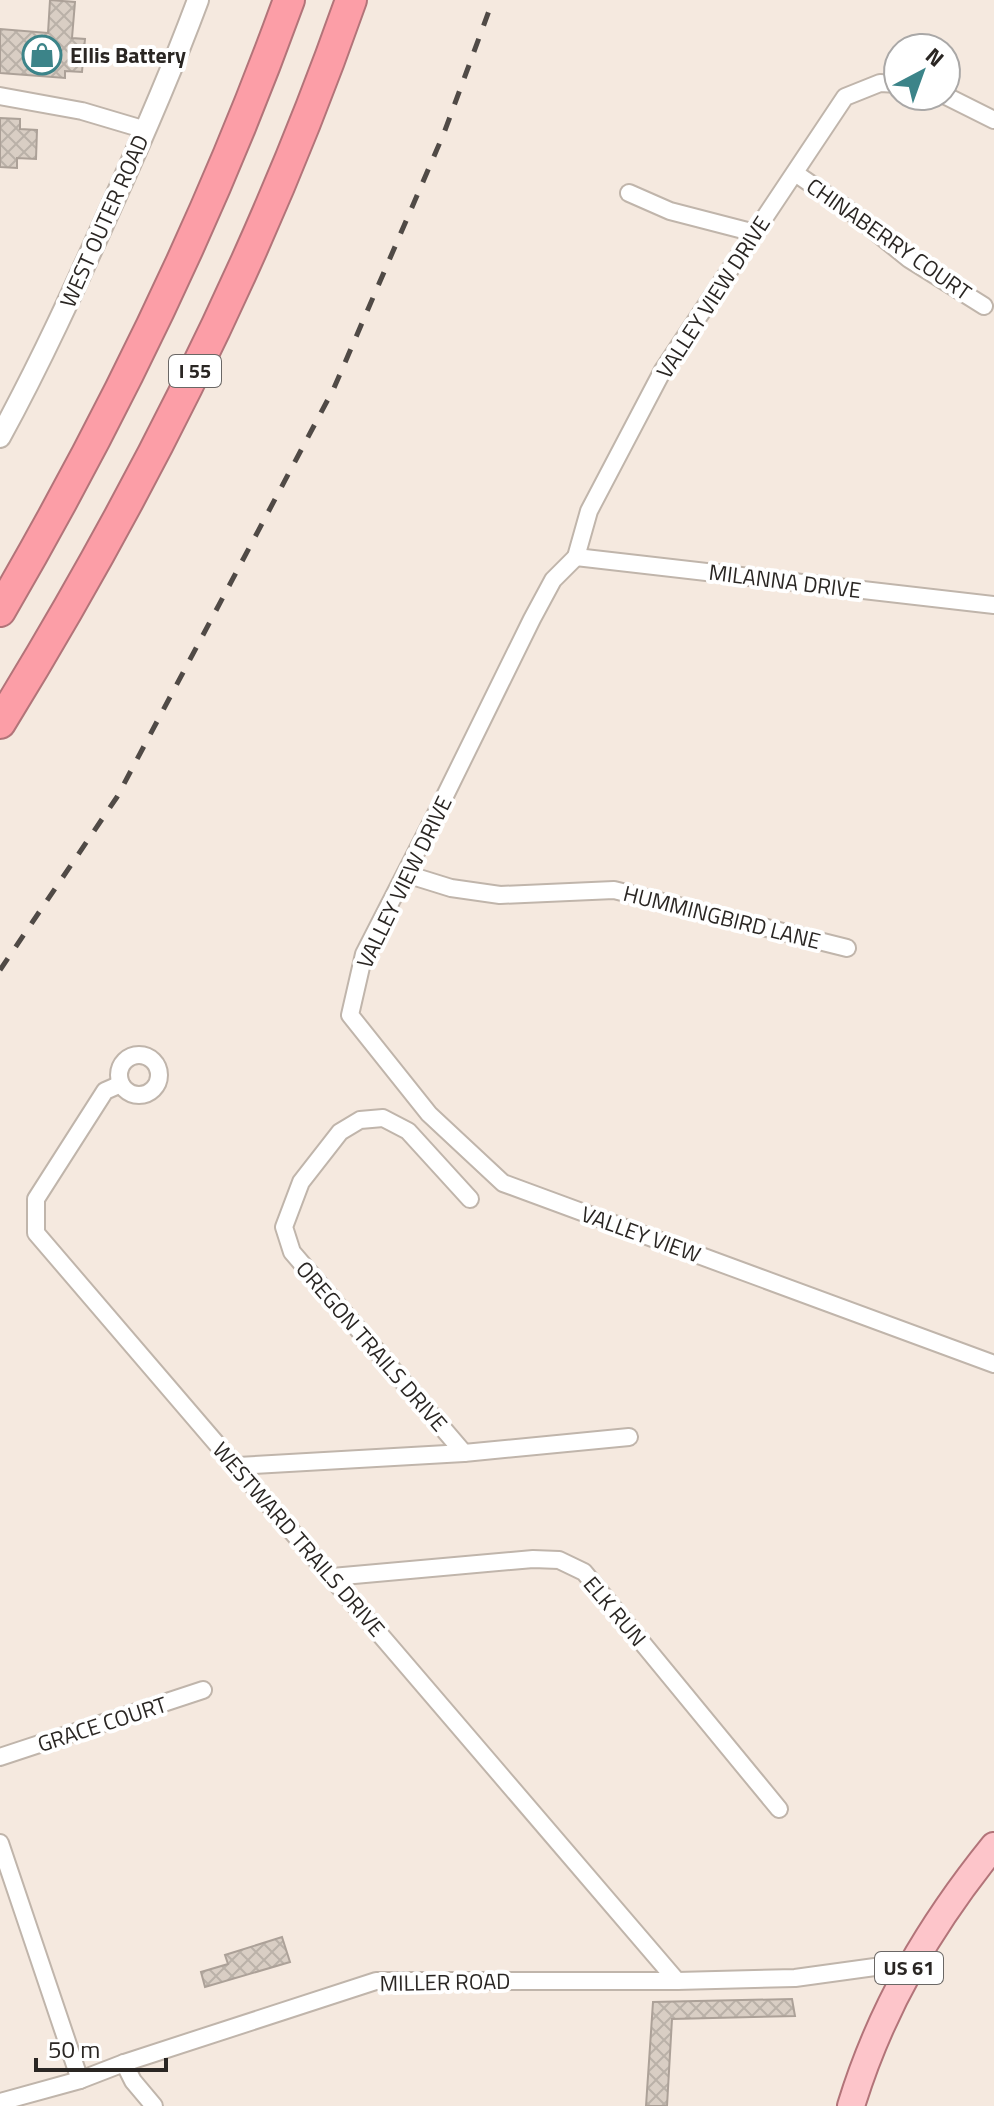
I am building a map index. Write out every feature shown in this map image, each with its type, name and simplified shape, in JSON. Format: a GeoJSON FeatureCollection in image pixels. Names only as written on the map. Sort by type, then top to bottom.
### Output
{"type":"FeatureCollection","features":[{"type":"Feature","properties":{"kind":"highway","name":"I 55"},"geometry":{"type":"LineString","coordinates":[[0,611],[83,465],[135,363],[224,169],[289,0]]}},
{"type":"Feature","properties":{"kind":"highway","name":"I 55"},"geometry":{"type":"LineString","coordinates":[[0,723],[96,561],[183,396],[264,222],[313,104],[351,0]]}},
{"type":"Feature","properties":{"kind":"main road","name":"US 61"},"geometry":{"type":"LineString","coordinates":[[851,2106],[876,2035],[907,1972],[943,1912],[994,1846]]}},
{"type":"Feature","properties":{"kind":"street","name":"WEST OUTER ROAD"},"geometry":{"type":"LineString","coordinates":[[0,437],[80,276],[146,130],[198,0]]}},
{"type":"Feature","properties":{"kind":"street","name":"VALLEY VIEW DRIVE"},"geometry":{"type":"LineString","coordinates":[[350,1015],[364,954],[532,619],[553,580],[576,557],[589,511],[663,370],[845,97],[882,83]]}},
{"type":"Feature","properties":{"kind":"street"},"geometry":{"type":"LineString","coordinates":[[0,96],[82,111],[146,130]]}},
{"type":"Feature","properties":{"kind":"street"},"geometry":{"type":"LineString","coordinates":[[962,104],[994,120]]}},
{"type":"Feature","properties":{"kind":"street","name":"CHINABERRY COURT"},"geometry":{"type":"LineString","coordinates":[[795,173],[846,208],[909,259],[984,306]]}},
{"type":"Feature","properties":{"kind":"street"},"geometry":{"type":"LineString","coordinates":[[629,193],[670,211],[755,233]]}},
{"type":"Feature","properties":{"kind":"street","name":"MILANNA DRIVE"},"geometry":{"type":"LineString","coordinates":[[576,557],[994,605]]}},
{"type":"Feature","properties":{"kind":"street","name":"HUMMINGBIRD LANE"},"geometry":{"type":"LineString","coordinates":[[406,874],[451,888],[500,895],[614,890],[847,948]]}},
{"type":"Feature","properties":{"kind":"street","name":"VALLEY VIEW"},"geometry":{"type":"LineString","coordinates":[[350,1015],[429,1114],[503,1183],[994,1364]]}},
{"type":"Feature","properties":{"kind":"street","name":"WESTWARD TRAILS DRIVE"},"geometry":{"type":"LineString","coordinates":[[121,1084],[105,1091],[36,1199],[36,1233],[677,1981]]}},
{"type":"Feature","properties":{"kind":"street","name":"OREGON TRAILS DRIVE"},"geometry":{"type":"LineString","coordinates":[[464,1453],[292,1252],[284,1227],[301,1182],[340,1132],[360,1120],[383,1118],[408,1131],[470,1199]]}},
{"type":"Feature","properties":{"kind":"street"},"geometry":{"type":"LineString","coordinates":[[238,1466],[464,1453],[629,1437]]}},
{"type":"Feature","properties":{"kind":"street","name":"ELK RUN"},"geometry":{"type":"LineString","coordinates":[[332,1577],[533,1559],[559,1560],[584,1572],[779,1809]]}},
{"type":"Feature","properties":{"kind":"street","name":"GRACE COURT"},"geometry":{"type":"LineString","coordinates":[[0,1757],[203,1690]]}},
{"type":"Feature","properties":{"kind":"street"},"geometry":{"type":"LineString","coordinates":[[0,1843],[80,2080]]}},
{"type":"Feature","properties":{"kind":"street","name":"MILLER ROAD"},"geometry":{"type":"LineString","coordinates":[[0,2102],[80,2080],[376,1981],[795,1978],[882,1966],[907,1972]]}},
{"type":"Feature","properties":{"kind":"street"},"geometry":{"type":"LineString","coordinates":[[124,2063],[133,2081],[154,2106]]}},
{"type":"Feature","properties":{"kind":"building","name":"Ellis Battery"},"geometry":{"type":"Polygon","coordinates":[[[50,0],[75,2],[72,38],[85,39],[82,72],[65,71],[65,78],[0,73],[0,29],[48,33],[50,0]]]}},
{"type":"Feature","properties":{"kind":"building"},"geometry":{"type":"Polygon","coordinates":[[[0,118],[20,119],[20,129],[37,130],[36,159],[17,158],[17,168],[0,167],[0,118]]]}},
{"type":"Feature","properties":{"kind":"building"},"geometry":{"type":"Polygon","coordinates":[[[282,1937],[290,1962],[205,1987],[201,1972],[228,1964],[225,1955],[282,1937]]]}},
{"type":"Feature","properties":{"kind":"building"},"geometry":{"type":"Polygon","coordinates":[[[792,1999],[795,2016],[672,2019],[667,2106],[646,2106],[653,2002],[792,1999]]]}},
{"type":"Feature","properties":{"kind":"railway"},"geometry":{"type":"LineString","coordinates":[[0,970],[117,797],[334,388],[444,133],[493,0]]}},
{"type":"Feature","properties":{"kind":"place","name":"Ellis Battery"},"geometry":{"type":"Point","coordinates":[42,55]}}]}
